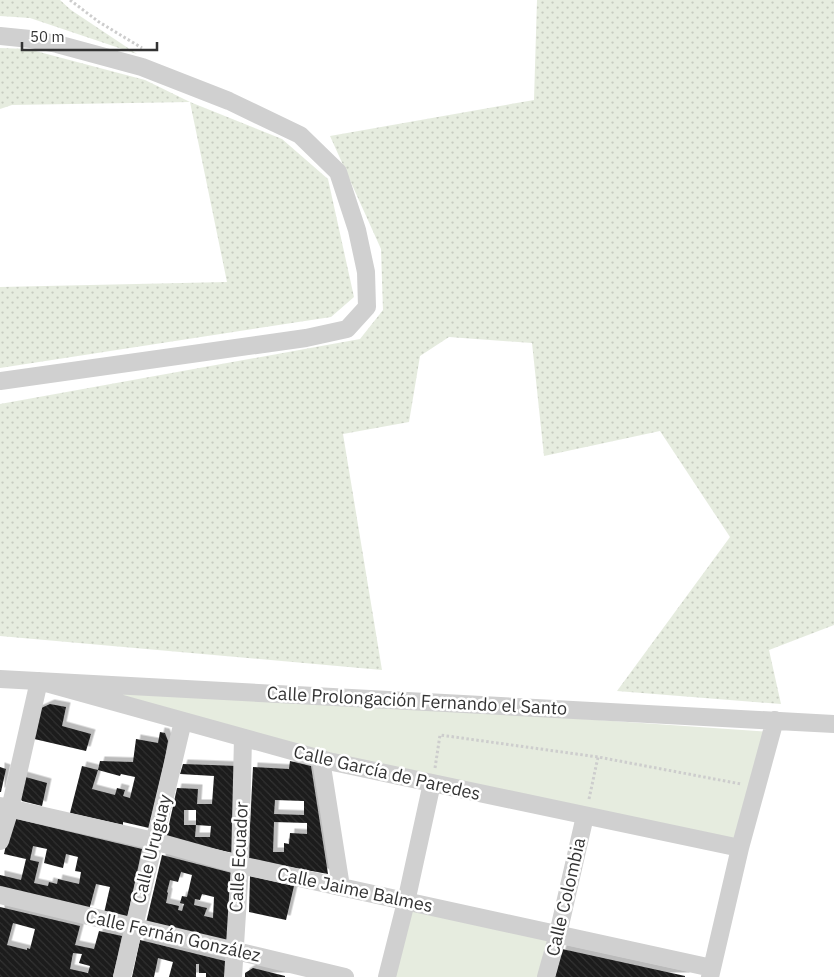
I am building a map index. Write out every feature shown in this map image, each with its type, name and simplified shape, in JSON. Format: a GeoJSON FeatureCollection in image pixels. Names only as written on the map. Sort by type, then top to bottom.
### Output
{"type":"FeatureCollection","features":[{"type":"Feature","properties":{"kind":"street"},"geometry":{"type":"LineString","coordinates":[[0,36],[57,44],[142,67],[229,101],[300,135],[338,172],[357,230],[366,272],[367,307],[346,329],[306,338],[0,381]]}},
{"type":"Feature","properties":{"kind":"street","name":"Calle Prolongación Fernando el Santo"},"geometry":{"type":"LineString","coordinates":[[0,679],[834,724]]}},
{"type":"Feature","properties":{"kind":"street"},"geometry":{"type":"LineString","coordinates":[[0,841],[5,808],[38,681]]}},
{"type":"Feature","properties":{"kind":"street","name":"Calle García de Paredes"},"geometry":{"type":"LineString","coordinates":[[38,681],[322,760],[740,848]]}},
{"type":"Feature","properties":{"kind":"street"},"geometry":{"type":"LineString","coordinates":[[711,972],[740,848],[775,720]]}},
{"type":"Feature","properties":{"kind":"street","name":"Calle Uruguay"},"geometry":{"type":"LineString","coordinates":[[122,977],[183,721]]}},
{"type":"Feature","properties":{"kind":"street","name":"Calle Ecuador"},"geometry":{"type":"LineString","coordinates":[[232,977],[240,865],[243,738]]}},
{"type":"Feature","properties":{"kind":"street"},"geometry":{"type":"LineString","coordinates":[[322,760],[341,887]]}},
{"type":"Feature","properties":{"kind":"street"},"geometry":{"type":"LineString","coordinates":[[387,977],[406,902],[432,783]]}},
{"type":"Feature","properties":{"kind":"street","name":"Calle Jaime Balmes"},"geometry":{"type":"LineString","coordinates":[[5,808],[154,841],[240,865],[558,934],[711,972]]}},
{"type":"Feature","properties":{"kind":"street","name":"Calle Colombia"},"geometry":{"type":"LineString","coordinates":[[546,977],[558,934],[585,816]]}},
{"type":"Feature","properties":{"kind":"street","name":"Calle Fernán González"},"geometry":{"type":"LineString","coordinates":[[0,894],[345,977]]}},
{"type":"Feature","properties":{"kind":"path"},"geometry":{"type":"LineString","coordinates":[[70,0],[99,22],[144,49]]}},
{"type":"Feature","properties":{"kind":"path"},"geometry":{"type":"LineString","coordinates":[[432,783],[440,735],[598,757],[756,787]]}},
{"type":"Feature","properties":{"kind":"path"},"geometry":{"type":"LineString","coordinates":[[585,816],[598,757]]}},
{"type":"Feature","properties":{"kind":"shaded area"},"geometry":{"type":"Polygon","coordinates":[[[0,0],[60,0],[71,10],[137,54],[30,18],[0,16],[0,0]]]}},
{"type":"Feature","properties":{"kind":"shaded area"},"geometry":{"type":"Polygon","coordinates":[[[537,0],[834,0],[834,625],[769,650],[781,704],[617,691],[730,537],[660,431],[544,456],[532,343],[449,337],[420,356],[409,422],[343,434],[382,670],[0,636],[0,404],[360,339],[383,310],[381,249],[330,136],[534,100],[537,0]]]}},
{"type":"Feature","properties":{"kind":"shaded area"},"geometry":{"type":"Polygon","coordinates":[[[0,48],[28,49],[145,80],[190,102],[12,105],[0,109],[0,48]]]}},
{"type":"Feature","properties":{"kind":"shaded area"},"geometry":{"type":"Polygon","coordinates":[[[190,102],[282,139],[328,179],[354,297],[331,317],[0,368],[0,287],[227,282],[190,102]]]}},
{"type":"Feature","properties":{"kind":"shaded area"},"geometry":{"type":"Polygon","coordinates":[[[39,681],[772,732],[740,848],[585,816],[39,681]]]}},
{"type":"Feature","properties":{"kind":"shaded area"},"geometry":{"type":"Polygon","coordinates":[[[406,902],[558,934],[546,977],[387,977],[406,902]]]}},
{"type":"Feature","properties":{"kind":"building"},"geometry":{"type":"Polygon","coordinates":[[[50,704],[66,707],[62,726],[91,734],[86,751],[30,738],[37,710],[50,704]]]}},
{"type":"Feature","properties":{"kind":"building"},"geometry":{"type":"Polygon","coordinates":[[[160,732],[165,733],[168,741],[149,828],[123,822],[123,825],[70,813],[82,766],[98,770],[100,761],[133,762],[136,739],[158,743],[160,732]],[[98,770],[92,789],[115,795],[117,788],[125,790],[123,796],[130,798],[135,777],[121,774],[120,776],[98,770]]]}},
{"type":"Feature","properties":{"kind":"building"},"geometry":{"type":"Polygon","coordinates":[[[290,761],[311,766],[328,874],[284,866],[248,865],[253,767],[289,769],[290,761]],[[275,800],[274,814],[304,815],[304,801],[275,800]],[[274,822],[273,852],[284,852],[284,843],[289,844],[290,833],[307,834],[307,823],[274,822]]]}},
{"type":"Feature","properties":{"kind":"building"},"geometry":{"type":"Polygon","coordinates":[[[183,764],[238,766],[233,853],[166,838],[177,788],[198,789],[197,804],[212,804],[214,776],[180,774],[183,764]],[[184,810],[184,825],[196,825],[196,810],[184,810]],[[196,825],[195,837],[210,837],[211,826],[196,825]]]}},
{"type":"Feature","properties":{"kind":"building"},"geometry":{"type":"Polygon","coordinates":[[[0,767],[6,769],[1,792],[0,792],[0,767]]]}},
{"type":"Feature","properties":{"kind":"building"},"geometry":{"type":"Polygon","coordinates":[[[22,776],[47,783],[42,806],[22,801],[18,795],[22,776]]]}},
{"type":"Feature","properties":{"kind":"building"},"geometry":{"type":"Polygon","coordinates":[[[12,818],[142,849],[127,919],[104,913],[110,887],[96,884],[89,910],[0,887],[0,875],[21,880],[26,859],[4,854],[12,818]],[[33,846],[30,860],[39,862],[34,883],[48,886],[49,882],[57,884],[58,879],[79,884],[81,872],[75,871],[78,857],[66,854],[63,868],[55,866],[44,863],[47,849],[33,846]]]}},
{"type":"Feature","properties":{"kind":"building"},"geometry":{"type":"Polygon","coordinates":[[[162,855],[232,873],[229,943],[146,923],[162,855]],[[181,872],[178,882],[170,880],[166,903],[179,906],[178,910],[182,911],[184,904],[180,903],[182,896],[187,897],[192,875],[181,872]],[[202,894],[200,900],[195,899],[194,905],[207,908],[204,916],[213,918],[214,897],[202,894]]]}},
{"type":"Feature","properties":{"kind":"building"},"geometry":{"type":"Polygon","coordinates":[[[250,876],[294,886],[286,920],[249,912],[250,876]]]}},
{"type":"Feature","properties":{"kind":"building"},"geometry":{"type":"Polygon","coordinates":[[[0,907],[80,926],[75,945],[94,949],[99,931],[122,936],[113,977],[0,977],[0,907]],[[13,923],[7,945],[30,949],[35,929],[13,923]],[[73,953],[70,969],[88,973],[90,966],[79,963],[82,954],[73,953]]]}},
{"type":"Feature","properties":{"kind":"building"},"geometry":{"type":"Polygon","coordinates":[[[140,940],[229,962],[228,977],[206,977],[206,973],[199,973],[199,964],[196,964],[196,977],[169,977],[173,962],[158,958],[154,977],[132,977],[140,940]]]}},
{"type":"Feature","properties":{"kind":"building"},"geometry":{"type":"Polygon","coordinates":[[[562,949],[685,976],[685,977],[555,977],[562,949]]]}},
{"type":"Feature","properties":{"kind":"building"},"geometry":{"type":"Polygon","coordinates":[[[253,968],[285,977],[245,977],[245,973],[253,968]]]}}]}
